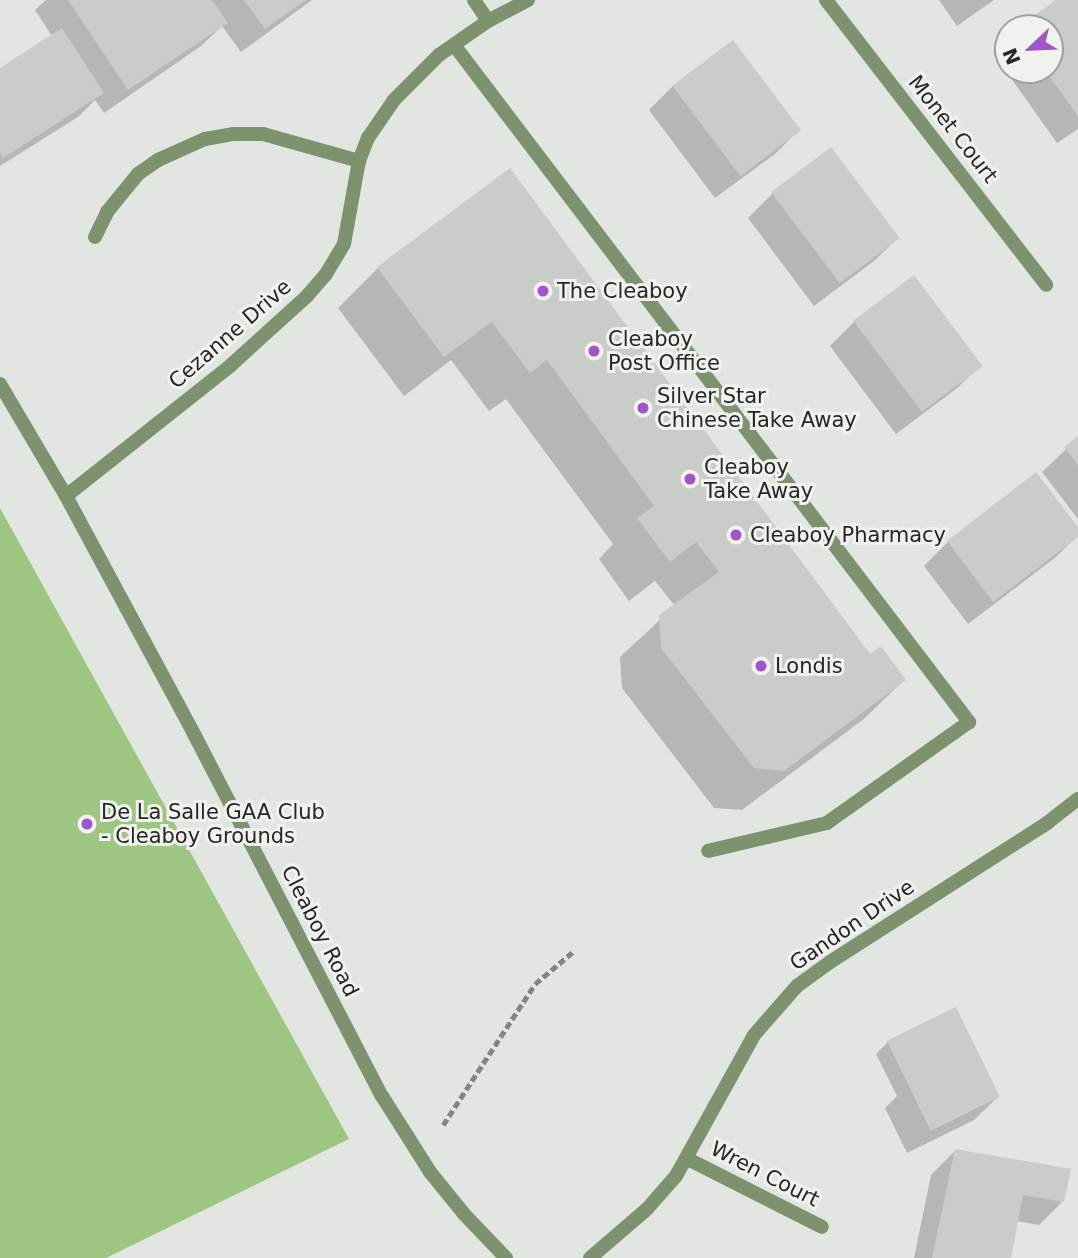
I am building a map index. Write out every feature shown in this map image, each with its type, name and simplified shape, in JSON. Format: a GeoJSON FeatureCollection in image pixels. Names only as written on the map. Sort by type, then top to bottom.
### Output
{"type":"FeatureCollection","features":[{"type":"Feature","properties":{"kind":"street"},"geometry":{"type":"LineString","coordinates":[[474,0],[488,21]]}},
{"type":"Feature","properties":{"kind":"street","name":"Cezanne Drive"},"geometry":{"type":"LineString","coordinates":[[66,496],[230,365],[326,274],[344,244],[359,161],[368,138],[394,100],[454,45],[488,21],[528,0]]}},
{"type":"Feature","properties":{"kind":"street","name":"Monet Court"},"geometry":{"type":"LineString","coordinates":[[826,0],[1046,285]]}},
{"type":"Feature","properties":{"kind":"street"},"geometry":{"type":"LineString","coordinates":[[454,45],[969,722],[827,822],[708,850]]}},
{"type":"Feature","properties":{"kind":"street"},"geometry":{"type":"LineString","coordinates":[[95,237],[107,212],[138,174],[158,160],[205,139],[262,134],[359,161]]}},
{"type":"Feature","properties":{"kind":"street","name":"Cleaboy Road"},"geometry":{"type":"LineString","coordinates":[[0,384],[66,496],[209,762],[382,1096],[422,1158],[464,1214],[506,1258]]}},
{"type":"Feature","properties":{"kind":"street","name":"Gandon Drive"},"geometry":{"type":"LineString","coordinates":[[590,1258],[647,1209],[688,1159],[754,1035],[797,986],[1047,823],[1078,799]]}},
{"type":"Feature","properties":{"kind":"street","name":"Wren Court"},"geometry":{"type":"LineString","coordinates":[[688,1159],[822,1227]]}},
{"type":"Feature","properties":{"kind":"path"},"geometry":{"type":"LineString","coordinates":[[422,1158],[535,984],[575,950]]}},
{"type":"Feature","properties":{"kind":"green space","name":"De La Salle GAA Club - Cleaboy Grounds"},"geometry":{"type":"Polygon","coordinates":[[[0,508],[349,1139],[106,1258],[0,1258],[0,508]]]}},
{"type":"Feature","properties":{"kind":"building"},"geometry":{"type":"Polygon","coordinates":[[[68,0],[212,0],[228,23],[128,90],[68,0]]]}},
{"type":"Feature","properties":{"kind":"building"},"geometry":{"type":"Polygon","coordinates":[[[244,0],[306,0],[265,29],[244,0]]]}},
{"type":"Feature","properties":{"kind":"building"},"geometry":{"type":"Polygon","coordinates":[[[1056,0],[1078,0],[1078,116],[1055,84],[1064,84],[1064,14],[1036,14],[1056,0]]]}},
{"type":"Feature","properties":{"kind":"building"},"geometry":{"type":"Polygon","coordinates":[[[62,28],[104,93],[3,158],[0,153],[0,68],[62,28]]]}},
{"type":"Feature","properties":{"kind":"building"},"geometry":{"type":"Polygon","coordinates":[[[733,40],[801,130],[740,176],[672,86],[733,40]]]}},
{"type":"Feature","properties":{"kind":"building"},"geometry":{"type":"Polygon","coordinates":[[[831,147],[900,238],[840,283],[771,192],[831,147]]]}},
{"type":"Feature","properties":{"kind":"building"},"geometry":{"type":"Polygon","coordinates":[[[510,168],[870,654],[881,646],[906,680],[784,771],[754,768],[661,648],[659,615],[719,572],[696,542],[670,562],[637,518],[654,506],[547,360],[530,373],[492,322],[444,357],[377,267],[510,168]]]}},
{"type":"Feature","properties":{"kind":"building"},"geometry":{"type":"Polygon","coordinates":[[[914,275],[983,366],[922,412],[853,321],[914,275]]]}},
{"type":"Feature","properties":{"kind":"building"},"geometry":{"type":"Polygon","coordinates":[[[1078,436],[1078,465],[1064,447],[1078,436]]]}},
{"type":"Feature","properties":{"kind":"building"},"geometry":{"type":"Polygon","coordinates":[[[1036,472],[1078,527],[1078,537],[993,602],[947,541],[1036,472]]]}},
{"type":"Feature","properties":{"kind":"building"},"geometry":{"type":"Polygon","coordinates":[[[956,1007],[1000,1097],[931,1131],[887,1041],[956,1007]]]}},
{"type":"Feature","properties":{"kind":"building"},"geometry":{"type":"Polygon","coordinates":[[[955,1149],[1071,1169],[1064,1202],[1023,1195],[1011,1258],[932,1258],[955,1149]]]}},
{"type":"Feature","properties":{"kind":"place","name":"The Cleaboy"},"geometry":{"type":"Point","coordinates":[543,291]}},
{"type":"Feature","properties":{"kind":"place","name":"Cleaboy Post Office"},"geometry":{"type":"Point","coordinates":[594,351]}},
{"type":"Feature","properties":{"kind":"place","name":"Silver Star Chinese Take Away"},"geometry":{"type":"Point","coordinates":[643,408]}},
{"type":"Feature","properties":{"kind":"place","name":"Cleaboy Take Away"},"geometry":{"type":"Point","coordinates":[690,479]}},
{"type":"Feature","properties":{"kind":"place","name":"Cleaboy Pharmacy"},"geometry":{"type":"Point","coordinates":[736,535]}},
{"type":"Feature","properties":{"kind":"place","name":"Londis"},"geometry":{"type":"Point","coordinates":[761,666]}},
{"type":"Feature","properties":{"kind":"place","name":"De La Salle GAA Club - Cleaboy Grounds"},"geometry":{"type":"Point","coordinates":[87,824]}}]}
